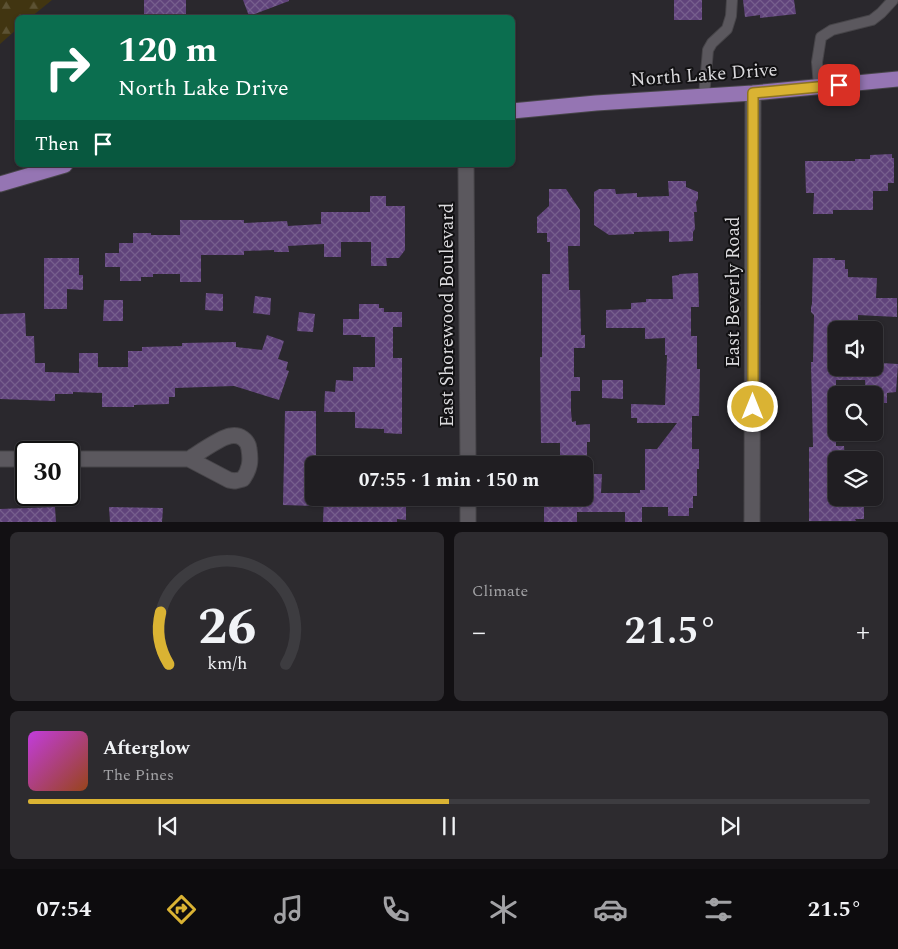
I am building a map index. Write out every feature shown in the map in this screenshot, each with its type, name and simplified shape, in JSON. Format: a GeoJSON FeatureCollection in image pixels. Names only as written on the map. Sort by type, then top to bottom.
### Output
{"type":"FeatureCollection","features":[{"type":"Feature","properties":{"kind":"main road","name":"North Lake Drive"},"geometry":{"type":"LineString","coordinates":[[515,111],[596,103],[753,93],[898,79]]}},
{"type":"Feature","properties":{"kind":"main road"},"geometry":{"type":"LineString","coordinates":[[0,184],[58,167]]}},
{"type":"Feature","properties":{"kind":"street","name":"East Beverly Road"},"geometry":{"type":"LineString","coordinates":[[752,522],[753,93]]}},
{"type":"Feature","properties":{"kind":"street","name":"East Shorewood Boulevard"},"geometry":{"type":"LineString","coordinates":[[466,167],[468,456]]}},
{"type":"Feature","properties":{"kind":"street"},"geometry":{"type":"LineString","coordinates":[[0,459],[15,459]]}},
{"type":"Feature","properties":{"kind":"street"},"geometry":{"type":"LineString","coordinates":[[80,459],[189,459]]}},
{"type":"Feature","properties":{"kind":"street"},"geometry":{"type":"LineString","coordinates":[[468,506],[468,522]]}},
{"type":"Feature","properties":{"kind":"lane"},"geometry":{"type":"LineString","coordinates":[[704,96],[708,50],[712,43],[727,29],[732,16],[732,0]]}},
{"type":"Feature","properties":{"kind":"lane"},"geometry":{"type":"LineString","coordinates":[[819,86],[817,62],[821,37],[832,30],[872,20],[881,14],[893,0]]}},
{"type":"Feature","properties":{"kind":"green space"},"geometry":{"type":"Polygon","coordinates":[[[0,0],[52,0],[33,15],[15,15],[15,31],[0,44],[0,0]]]}},
{"type":"Feature","properties":{"kind":"building"},"geometry":{"type":"Polygon","coordinates":[[[144,0],[186,0],[186,15],[144,15],[144,0]]]}},
{"type":"Feature","properties":{"kind":"building"},"geometry":{"type":"Polygon","coordinates":[[[243,0],[289,0],[252,15],[249,15],[243,0]]]}},
{"type":"Feature","properties":{"kind":"building"},"geometry":{"type":"Polygon","coordinates":[[[674,0],[702,0],[702,20],[674,20],[674,0]]]}},
{"type":"Feature","properties":{"kind":"building"},"geometry":{"type":"Polygon","coordinates":[[[743,0],[794,0],[796,14],[760,18],[760,15],[745,17],[743,0]]]}},
{"type":"Feature","properties":{"kind":"building"},"geometry":{"type":"Polygon","coordinates":[[[892,154],[892,158],[894,158],[894,183],[888,183],[888,191],[873,191],[873,210],[833,210],[833,214],[813,214],[814,193],[806,193],[805,161],[855,161],[855,159],[870,159],[870,155],[892,154]]]}},
{"type":"Feature","properties":{"kind":"building"},"geometry":{"type":"Polygon","coordinates":[[[668,181],[686,181],[686,187],[698,192],[697,212],[694,212],[695,229],[693,241],[669,242],[669,231],[609,235],[594,225],[594,192],[599,189],[615,189],[616,194],[637,193],[637,197],[669,196],[668,181]]]}},
{"type":"Feature","properties":{"kind":"building"},"geometry":{"type":"Polygon","coordinates":[[[549,189],[566,189],[580,210],[580,246],[568,246],[569,290],[580,290],[581,335],[585,335],[585,348],[574,348],[574,377],[580,377],[580,391],[571,391],[571,411],[572,422],[576,421],[576,425],[590,424],[590,442],[587,442],[587,456],[560,456],[560,443],[541,443],[540,357],[542,357],[542,274],[550,274],[550,242],[547,242],[547,233],[537,233],[537,217],[549,206],[549,189]]]}},
{"type":"Feature","properties":{"kind":"building"},"geometry":{"type":"Polygon","coordinates":[[[370,196],[386,196],[386,206],[405,206],[405,250],[399,258],[386,258],[387,266],[371,266],[371,242],[341,242],[341,257],[324,257],[324,244],[288,246],[289,252],[274,252],[274,250],[244,251],[244,255],[201,255],[201,282],[180,282],[180,274],[153,274],[153,277],[141,277],[141,281],[120,281],[120,267],[105,267],[105,253],[119,253],[119,243],[133,243],[133,233],[180,235],[180,220],[244,220],[244,223],[287,221],[288,226],[321,224],[321,212],[370,212],[370,196]]]}},
{"type":"Feature","properties":{"kind":"building"},"geometry":{"type":"Polygon","coordinates":[[[44,258],[79,258],[79,275],[83,275],[83,290],[67,289],[67,309],[44,309],[44,258]]]}},
{"type":"Feature","properties":{"kind":"building"},"geometry":{"type":"Polygon","coordinates":[[[813,258],[845,260],[845,269],[848,269],[848,277],[877,278],[876,298],[897,298],[897,317],[858,315],[858,321],[828,321],[828,376],[883,376],[883,363],[898,364],[896,392],[887,393],[887,403],[883,403],[883,386],[865,386],[865,380],[836,380],[836,386],[828,386],[828,441],[836,441],[836,446],[844,446],[844,451],[828,451],[828,506],[864,506],[864,519],[855,519],[856,521],[809,521],[809,447],[813,447],[811,362],[813,362],[814,315],[811,312],[813,258]]]}},
{"type":"Feature","properties":{"kind":"building"},"geometry":{"type":"Polygon","coordinates":[[[698,273],[699,307],[691,307],[691,336],[697,336],[697,369],[700,369],[699,416],[692,416],[692,449],[699,449],[699,469],[697,469],[697,496],[693,496],[693,508],[689,508],[689,516],[668,516],[668,507],[642,507],[642,522],[625,522],[625,512],[577,512],[577,522],[544,522],[544,506],[593,506],[593,474],[602,474],[601,493],[640,493],[640,490],[645,490],[645,449],[657,449],[677,423],[637,423],[637,418],[631,418],[631,404],[665,405],[667,355],[665,355],[665,338],[645,339],[645,328],[606,328],[606,310],[631,309],[631,303],[646,302],[646,299],[673,299],[672,276],[698,273]]]}},
{"type":"Feature","properties":{"kind":"building"},"geometry":{"type":"Polygon","coordinates":[[[206,293],[223,294],[223,311],[205,310],[206,293]]]}},
{"type":"Feature","properties":{"kind":"building"},"geometry":{"type":"Polygon","coordinates":[[[255,296],[271,298],[270,315],[253,313],[255,296]]]}},
{"type":"Feature","properties":{"kind":"building"},"geometry":{"type":"Polygon","coordinates":[[[104,300],[123,300],[123,321],[103,321],[104,300]]]}},
{"type":"Feature","properties":{"kind":"building"},"geometry":{"type":"Polygon","coordinates":[[[359,304],[379,304],[379,308],[384,308],[384,312],[402,312],[402,327],[393,327],[393,358],[402,358],[402,434],[384,433],[384,429],[355,428],[355,412],[324,412],[325,391],[335,392],[336,380],[353,381],[353,367],[375,367],[375,337],[343,335],[343,319],[359,319],[359,304]]]}},
{"type":"Feature","properties":{"kind":"building"},"geometry":{"type":"Polygon","coordinates":[[[299,312],[315,314],[313,332],[297,331],[299,312]]]}},
{"type":"Feature","properties":{"kind":"building"},"geometry":{"type":"Polygon","coordinates":[[[25,313],[26,336],[34,336],[35,363],[45,363],[45,372],[79,373],[79,353],[98,353],[98,367],[128,367],[128,351],[142,351],[142,347],[182,346],[182,343],[236,342],[236,347],[262,350],[267,335],[284,341],[278,359],[288,362],[286,370],[289,371],[279,400],[234,386],[175,388],[175,397],[169,397],[169,404],[134,405],[134,407],[102,407],[102,393],[73,392],[73,394],[55,394],[55,401],[0,399],[0,314],[25,313]]]}},
{"type":"Feature","properties":{"kind":"building"},"geometry":{"type":"Polygon","coordinates":[[[602,380],[623,380],[623,399],[602,398],[602,380]]]}},
{"type":"Feature","properties":{"kind":"building"},"geometry":{"type":"Polygon","coordinates":[[[285,411],[316,411],[316,456],[305,456],[305,506],[283,505],[285,411]]]}},
{"type":"Feature","properties":{"kind":"building"},"geometry":{"type":"Polygon","coordinates":[[[324,506],[406,506],[406,520],[397,519],[397,522],[323,522],[324,506]]]}},
{"type":"Feature","properties":{"kind":"building"},"geometry":{"type":"Polygon","coordinates":[[[55,507],[56,522],[0,522],[0,509],[55,507]]]}},
{"type":"Feature","properties":{"kind":"building"},"geometry":{"type":"Polygon","coordinates":[[[109,507],[163,508],[162,522],[110,522],[109,507]]]}},
{"type":"Feature","properties":{"kind":"route"},"geometry":{"type":"LineString","coordinates":[[753,407],[753,93],[839,85]]}}]}
